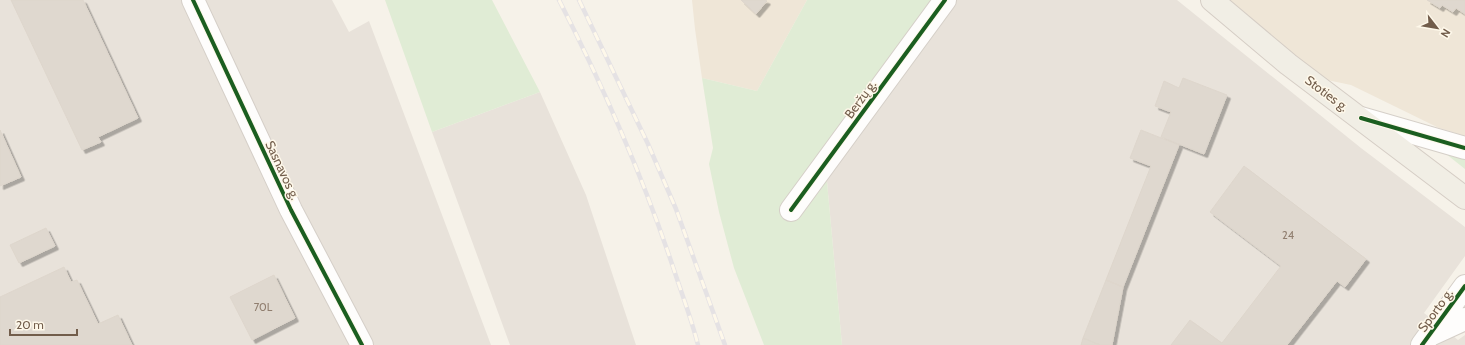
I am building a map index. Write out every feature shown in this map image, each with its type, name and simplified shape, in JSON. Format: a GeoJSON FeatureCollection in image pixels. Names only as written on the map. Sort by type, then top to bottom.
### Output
{"type":"FeatureCollection","features":[{"type":"Feature","properties":{"kind":"main road","name":"Stoties g."},"geometry":{"type":"LineString","coordinates":[[1212,0],[1288,64],[1465,198]]}},
{"type":"Feature","properties":{"kind":"street","name":"Sasnavos g."},"geometry":{"type":"LineString","coordinates":[[193,0],[291,210],[362,345]]}},
{"type":"Feature","properties":{"kind":"street","name":"Beržų g."},"geometry":{"type":"LineString","coordinates":[[791,210],[945,0]]}},
{"type":"Feature","properties":{"kind":"street"},"geometry":{"type":"LineString","coordinates":[[1361,118],[1465,148]]}},
{"type":"Feature","properties":{"kind":"street","name":"Sporto g."},"geometry":{"type":"LineString","coordinates":[[1425,340],[1465,286]]}},
{"type":"Feature","properties":{"kind":"street"},"geometry":{"type":"LineString","coordinates":[[1425,340],[1465,319]]}},
{"type":"Feature","properties":{"kind":"shaded area"},"geometry":{"type":"Polygon","coordinates":[[[0,0],[332,0],[349,32],[369,21],[491,345],[0,345],[0,0]]]}},
{"type":"Feature","properties":{"kind":"shaded area"},"geometry":{"type":"Polygon","coordinates":[[[692,0],[807,0],[757,91],[702,78],[692,0]]]}},
{"type":"Feature","properties":{"kind":"shaded area"},"geometry":{"type":"Polygon","coordinates":[[[956,0],[1177,0],[1361,148],[1465,227],[1465,256],[1424,313],[1458,340],[1465,335],[1465,345],[842,345],[826,171],[956,0]]]}},
{"type":"Feature","properties":{"kind":"shaded area"},"geometry":{"type":"Polygon","coordinates":[[[1212,0],[1465,0],[1465,136],[1439,128],[1351,85],[1303,75],[1212,0]]]}},
{"type":"Feature","properties":{"kind":"shaded area"},"geometry":{"type":"Polygon","coordinates":[[[540,92],[586,195],[636,345],[510,345],[432,132],[540,92]]]}},
{"type":"Feature","properties":{"kind":"green space"},"geometry":{"type":"Polygon","coordinates":[[[385,0],[492,0],[540,92],[432,132],[385,0]]]}},
{"type":"Feature","properties":{"kind":"green space"},"geometry":{"type":"Polygon","coordinates":[[[807,0],[956,0],[826,171],[842,345],[764,345],[734,268],[719,212],[709,164],[713,148],[702,78],[757,91],[807,0]]]}},
{"type":"Feature","properties":{"kind":"green space"},"geometry":{"type":"Polygon","coordinates":[[[1436,146],[1465,155],[1465,169],[1436,146]]]}},
{"type":"Feature","properties":{"kind":"building"},"geometry":{"type":"Polygon","coordinates":[[[11,0],[83,0],[138,118],[98,137],[101,142],[82,150],[11,0]]]}},
{"type":"Feature","properties":{"kind":"building"},"geometry":{"type":"Polygon","coordinates":[[[741,0],[765,0],[767,1],[756,14],[741,0]]]}},
{"type":"Feature","properties":{"kind":"building"},"geometry":{"type":"Polygon","coordinates":[[[1427,0],[1465,0],[1465,14],[1456,8],[1453,12],[1442,5],[1440,8],[1427,0]]]}},
{"type":"Feature","properties":{"kind":"building"},"geometry":{"type":"Polygon","coordinates":[[[1183,78],[1227,95],[1204,154],[1161,137],[1171,112],[1155,106],[1164,81],[1179,88],[1183,78]]]}},
{"type":"Feature","properties":{"kind":"building"},"geometry":{"type":"Polygon","coordinates":[[[0,130],[21,177],[0,186],[0,130]]]}},
{"type":"Feature","properties":{"kind":"building"},"geometry":{"type":"Polygon","coordinates":[[[1141,130],[1179,145],[1123,287],[1106,280],[1151,166],[1130,158],[1141,130]]]}},
{"type":"Feature","properties":{"kind":"building"},"geometry":{"type":"Polygon","coordinates":[[[1244,166],[1366,259],[1345,287],[1337,281],[1287,345],[1171,345],[1190,320],[1222,343],[1281,266],[1210,212],[1244,166]]]}},
{"type":"Feature","properties":{"kind":"building"},"geometry":{"type":"Polygon","coordinates":[[[46,228],[55,246],[19,263],[10,245],[46,228]]]}},
{"type":"Feature","properties":{"kind":"building"},"geometry":{"type":"Polygon","coordinates":[[[64,267],[71,282],[77,280],[98,324],[118,315],[132,345],[0,345],[0,297],[64,267]]]}},
{"type":"Feature","properties":{"kind":"building"},"geometry":{"type":"Polygon","coordinates":[[[274,275],[295,318],[252,340],[230,297],[274,275]]]}},
{"type":"Feature","properties":{"kind":"building"},"geometry":{"type":"Polygon","coordinates":[[[1106,280],[1123,287],[1112,345],[1100,345],[1083,338],[1106,280]]]}},
{"type":"Feature","properties":{"kind":"building"},"geometry":{"type":"Polygon","coordinates":[[[1083,338],[1100,345],[1081,345],[1083,338]]]}},
{"type":"Feature","properties":{"kind":"railway"},"geometry":{"type":"LineString","coordinates":[[559,0],[592,67],[637,169],[663,238],[698,345]]}},
{"type":"Feature","properties":{"kind":"railway"},"geometry":{"type":"LineString","coordinates":[[579,0],[648,144],[676,209],[725,345]]}},
{"type":"Feature","properties":{"kind":"cycle path"},"geometry":{"type":"LineString","coordinates":[[193,0],[291,210],[362,345]]}},
{"type":"Feature","properties":{"kind":"cycle path"},"geometry":{"type":"LineString","coordinates":[[791,210],[945,0]]}},
{"type":"Feature","properties":{"kind":"cycle path"},"geometry":{"type":"LineString","coordinates":[[1361,118],[1465,148]]}},
{"type":"Feature","properties":{"kind":"cycle path"},"geometry":{"type":"LineString","coordinates":[[1422,345],[1465,286]]}}]}
